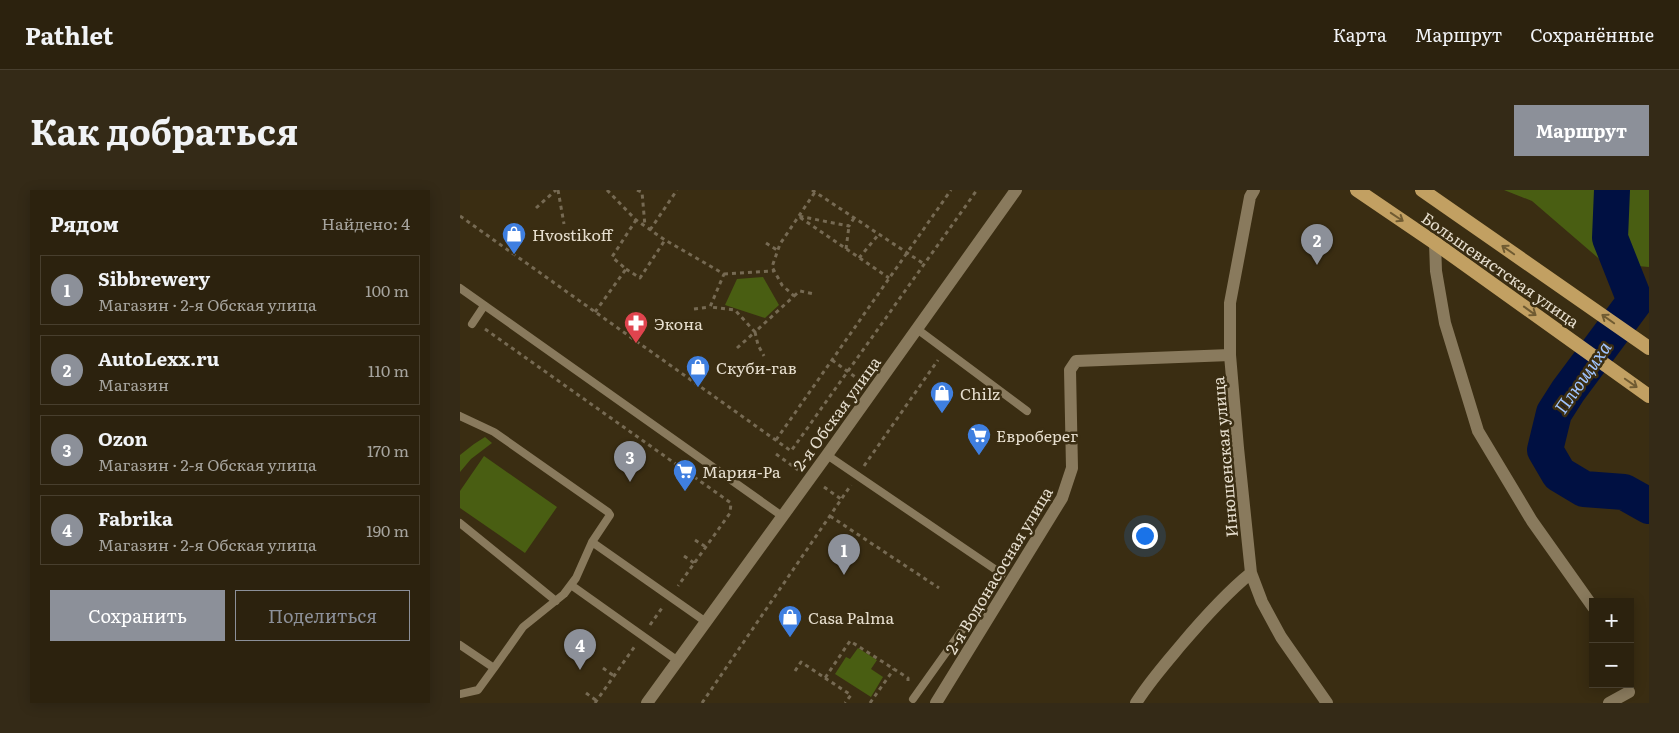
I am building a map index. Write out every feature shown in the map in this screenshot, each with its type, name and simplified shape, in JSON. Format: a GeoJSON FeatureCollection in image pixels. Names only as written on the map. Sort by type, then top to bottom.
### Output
{"type":"FeatureCollection","features":[{"type":"Feature","properties":{"kind":"highway","name":"Большевистская улица"},"geometry":{"type":"LineString","coordinates":[[1357,190],[1435,243],[1649,396]]}},
{"type":"Feature","properties":{"kind":"highway","name":"Большевистская улица"},"geometry":{"type":"LineString","coordinates":[[1422,190],[1644,344]]}},
{"type":"Feature","properties":{"kind":"street","name":"2-я Обская улица"},"geometry":{"type":"LineString","coordinates":[[652,701],[678,661],[1016,190]]}},
{"type":"Feature","properties":{"kind":"street","name":"Инюшенская улица"},"geometry":{"type":"LineString","coordinates":[[1254,190],[1250,197],[1230,303],[1230,355],[1252,573],[1262,602],[1281,637],[1327,703]]}},
{"type":"Feature","properties":{"kind":"street"},"geometry":{"type":"LineString","coordinates":[[1435,243],[1436,271],[1445,323],[1478,431],[1532,521],[1589,601]]}},
{"type":"Feature","properties":{"kind":"street","name":"2-я Водонасосная улица"},"geometry":{"type":"LineString","coordinates":[[936,703],[1062,498],[1072,468],[1070,370],[1076,361],[1230,355]]}},
{"type":"Feature","properties":{"kind":"street"},"geometry":{"type":"LineString","coordinates":[[1136,703],[1149,684],[1196,628],[1231,589],[1252,573]]}},
{"type":"Feature","properties":{"kind":"street"},"geometry":{"type":"LineString","coordinates":[[1609,703],[1630,693]]}},
{"type":"Feature","properties":{"kind":"lane"},"geometry":{"type":"LineString","coordinates":[[460,288],[782,516]]}},
{"type":"Feature","properties":{"kind":"lane"},"geometry":{"type":"LineString","coordinates":[[473,323],[484,306]]}},
{"type":"Feature","properties":{"kind":"lane"},"geometry":{"type":"LineString","coordinates":[[917,329],[1027,411]]}},
{"type":"Feature","properties":{"kind":"lane"},"geometry":{"type":"LineString","coordinates":[[460,416],[494,432],[608,512],[609,518],[592,542],[571,585],[523,627],[478,690],[460,694]]}},
{"type":"Feature","properties":{"kind":"lane"},"geometry":{"type":"LineString","coordinates":[[827,455],[1002,574],[913,699]]}},
{"type":"Feature","properties":{"kind":"lane"},"geometry":{"type":"LineString","coordinates":[[460,523],[556,600]]}},
{"type":"Feature","properties":{"kind":"lane"},"geometry":{"type":"LineString","coordinates":[[592,542],[706,622]]}},
{"type":"Feature","properties":{"kind":"lane"},"geometry":{"type":"LineString","coordinates":[[571,585],[678,661]]}},
{"type":"Feature","properties":{"kind":"lane"},"geometry":{"type":"LineString","coordinates":[[460,644],[494,668]]}},
{"type":"Feature","properties":{"kind":"path"},"geometry":{"type":"LineString","coordinates":[[536,208],[557,190],[564,224]]}},
{"type":"Feature","properties":{"kind":"path"},"geometry":{"type":"LineString","coordinates":[[637,190],[642,192],[645,226]]}},
{"type":"Feature","properties":{"kind":"path"},"geometry":{"type":"LineString","coordinates":[[650,230],[677,190]]}},
{"type":"Feature","properties":{"kind":"path"},"geometry":{"type":"LineString","coordinates":[[776,440],[951,190]]}},
{"type":"Feature","properties":{"kind":"path"},"geometry":{"type":"LineString","coordinates":[[460,216],[791,451],[977,190]]}},
{"type":"Feature","properties":{"kind":"path"},"geometry":{"type":"LineString","coordinates":[[609,191],[636,220],[665,240],[724,274],[774,270]]}},
{"type":"Feature","properties":{"kind":"path"},"geometry":{"type":"LineString","coordinates":[[794,296],[782,285],[772,267],[780,244],[813,191],[924,264]]}},
{"type":"Feature","properties":{"kind":"path"},"geometry":{"type":"LineString","coordinates":[[798,216],[889,278]]}},
{"type":"Feature","properties":{"kind":"path"},"geometry":{"type":"LineString","coordinates":[[798,216],[849,226]]}},
{"type":"Feature","properties":{"kind":"path"},"geometry":{"type":"LineString","coordinates":[[846,249],[849,226],[854,218]]}},
{"type":"Feature","properties":{"kind":"path"},"geometry":{"type":"LineString","coordinates":[[636,220],[612,257],[626,269],[640,278],[665,240]]}},
{"type":"Feature","properties":{"kind":"path"},"geometry":{"type":"LineString","coordinates":[[859,258],[879,234]]}},
{"type":"Feature","properties":{"kind":"path"},"geometry":{"type":"LineString","coordinates":[[766,243],[777,250]]}},
{"type":"Feature","properties":{"kind":"path"},"geometry":{"type":"LineString","coordinates":[[595,312],[626,269]]}},
{"type":"Feature","properties":{"kind":"path"},"geometry":{"type":"LineString","coordinates":[[710,307],[724,274]]}},
{"type":"Feature","properties":{"kind":"path"},"geometry":{"type":"LineString","coordinates":[[738,348],[800,291],[814,294]]}},
{"type":"Feature","properties":{"kind":"path"},"geometry":{"type":"LineString","coordinates":[[694,309],[710,307],[735,310],[755,332],[758,345],[764,356]]}},
{"type":"Feature","properties":{"kind":"path"},"geometry":{"type":"LineString","coordinates":[[473,323],[731,502]]}},
{"type":"Feature","properties":{"kind":"path"},"geometry":{"type":"LineString","coordinates":[[705,702],[945,349]]}},
{"type":"Feature","properties":{"kind":"path"},"geometry":{"type":"LineString","coordinates":[[832,360],[873,390]]}},
{"type":"Feature","properties":{"kind":"path"},"geometry":{"type":"LineString","coordinates":[[830,516],[939,588]]}},
{"type":"Feature","properties":{"kind":"path"},"geometry":{"type":"LineString","coordinates":[[696,540],[706,547]]}},
{"type":"Feature","properties":{"kind":"path"},"geometry":{"type":"LineString","coordinates":[[684,556],[694,563]]}},
{"type":"Feature","properties":{"kind":"path"},"geometry":{"type":"LineString","coordinates":[[825,678],[850,641],[908,678]]}},
{"type":"Feature","properties":{"kind":"path"},"geometry":{"type":"LineString","coordinates":[[795,671],[801,662],[851,695],[845,703]]}},
{"type":"Feature","properties":{"kind":"path"},"geometry":{"type":"LineString","coordinates":[[604,668],[614,676]]}},
{"type":"Feature","properties":{"kind":"path"},"geometry":{"type":"LineString","coordinates":[[870,703],[894,669]]}},
{"type":"Feature","properties":{"kind":"path"},"geometry":{"type":"LineString","coordinates":[[586,693],[597,700]]}},
{"type":"Feature","properties":{"kind":"green space"},"geometry":{"type":"Polygon","coordinates":[[[1504,190],[1649,190],[1649,267],[1604,263],[1532,201],[1504,190]]]}},
{"type":"Feature","properties":{"kind":"green space"},"geometry":{"type":"Polygon","coordinates":[[[763,277],[779,305],[765,318],[725,305],[737,279],[763,277]]]}},
{"type":"Feature","properties":{"kind":"green space"},"geometry":{"type":"Polygon","coordinates":[[[485,437],[492,443],[471,459],[460,472],[460,455],[485,437]]]}},
{"type":"Feature","properties":{"kind":"green space"},"geometry":{"type":"Polygon","coordinates":[[[484,456],[557,507],[525,553],[460,508],[460,491],[484,456]]]}},
{"type":"Feature","properties":{"kind":"green space"},"geometry":{"type":"Polygon","coordinates":[[[858,648],[877,660],[871,669],[883,677],[871,697],[835,674],[846,657],[850,659],[858,648]]]}},
{"type":"Feature","properties":{"kind":"waterway","name":"Плющиха"},"geometry":{"type":"LineString","coordinates":[[1612,190],[1610,238],[1635,301],[1568,391],[1554,413],[1545,450],[1559,474],[1584,489],[1624,492],[1649,506]]}},
{"type":"Feature","properties":{"kind":"place","name":"Hvostikoff"},"geometry":{"type":"Point","coordinates":[514,255]}},
{"type":"Feature","properties":{"kind":"place","name":"AutoLexx.ru"},"geometry":{"type":"Point","coordinates":[1317,265]}},
{"type":"Feature","properties":{"kind":"place","name":"Экона"},"geometry":{"type":"Point","coordinates":[636,344]}},
{"type":"Feature","properties":{"kind":"place","name":"Скуби-гав"},"geometry":{"type":"Point","coordinates":[698,388]}},
{"type":"Feature","properties":{"kind":"place","name":"Chilz"},"geometry":{"type":"Point","coordinates":[942,414]}},
{"type":"Feature","properties":{"kind":"place","name":"Евроберег"},"geometry":{"type":"Point","coordinates":[979,456]}},
{"type":"Feature","properties":{"kind":"place","name":"Ozon"},"geometry":{"type":"Point","coordinates":[630,482]}},
{"type":"Feature","properties":{"kind":"place","name":"Мария-Ра"},"geometry":{"type":"Point","coordinates":[685,492]}},
{"type":"Feature","properties":{"kind":"place","name":"Sibbrewery"},"geometry":{"type":"Point","coordinates":[844,575]}},
{"type":"Feature","properties":{"kind":"place","name":"Casa Palma"},"geometry":{"type":"Point","coordinates":[790,638]}},
{"type":"Feature","properties":{"kind":"place","name":"Fabrika"},"geometry":{"type":"Point","coordinates":[580,670]}}]}
